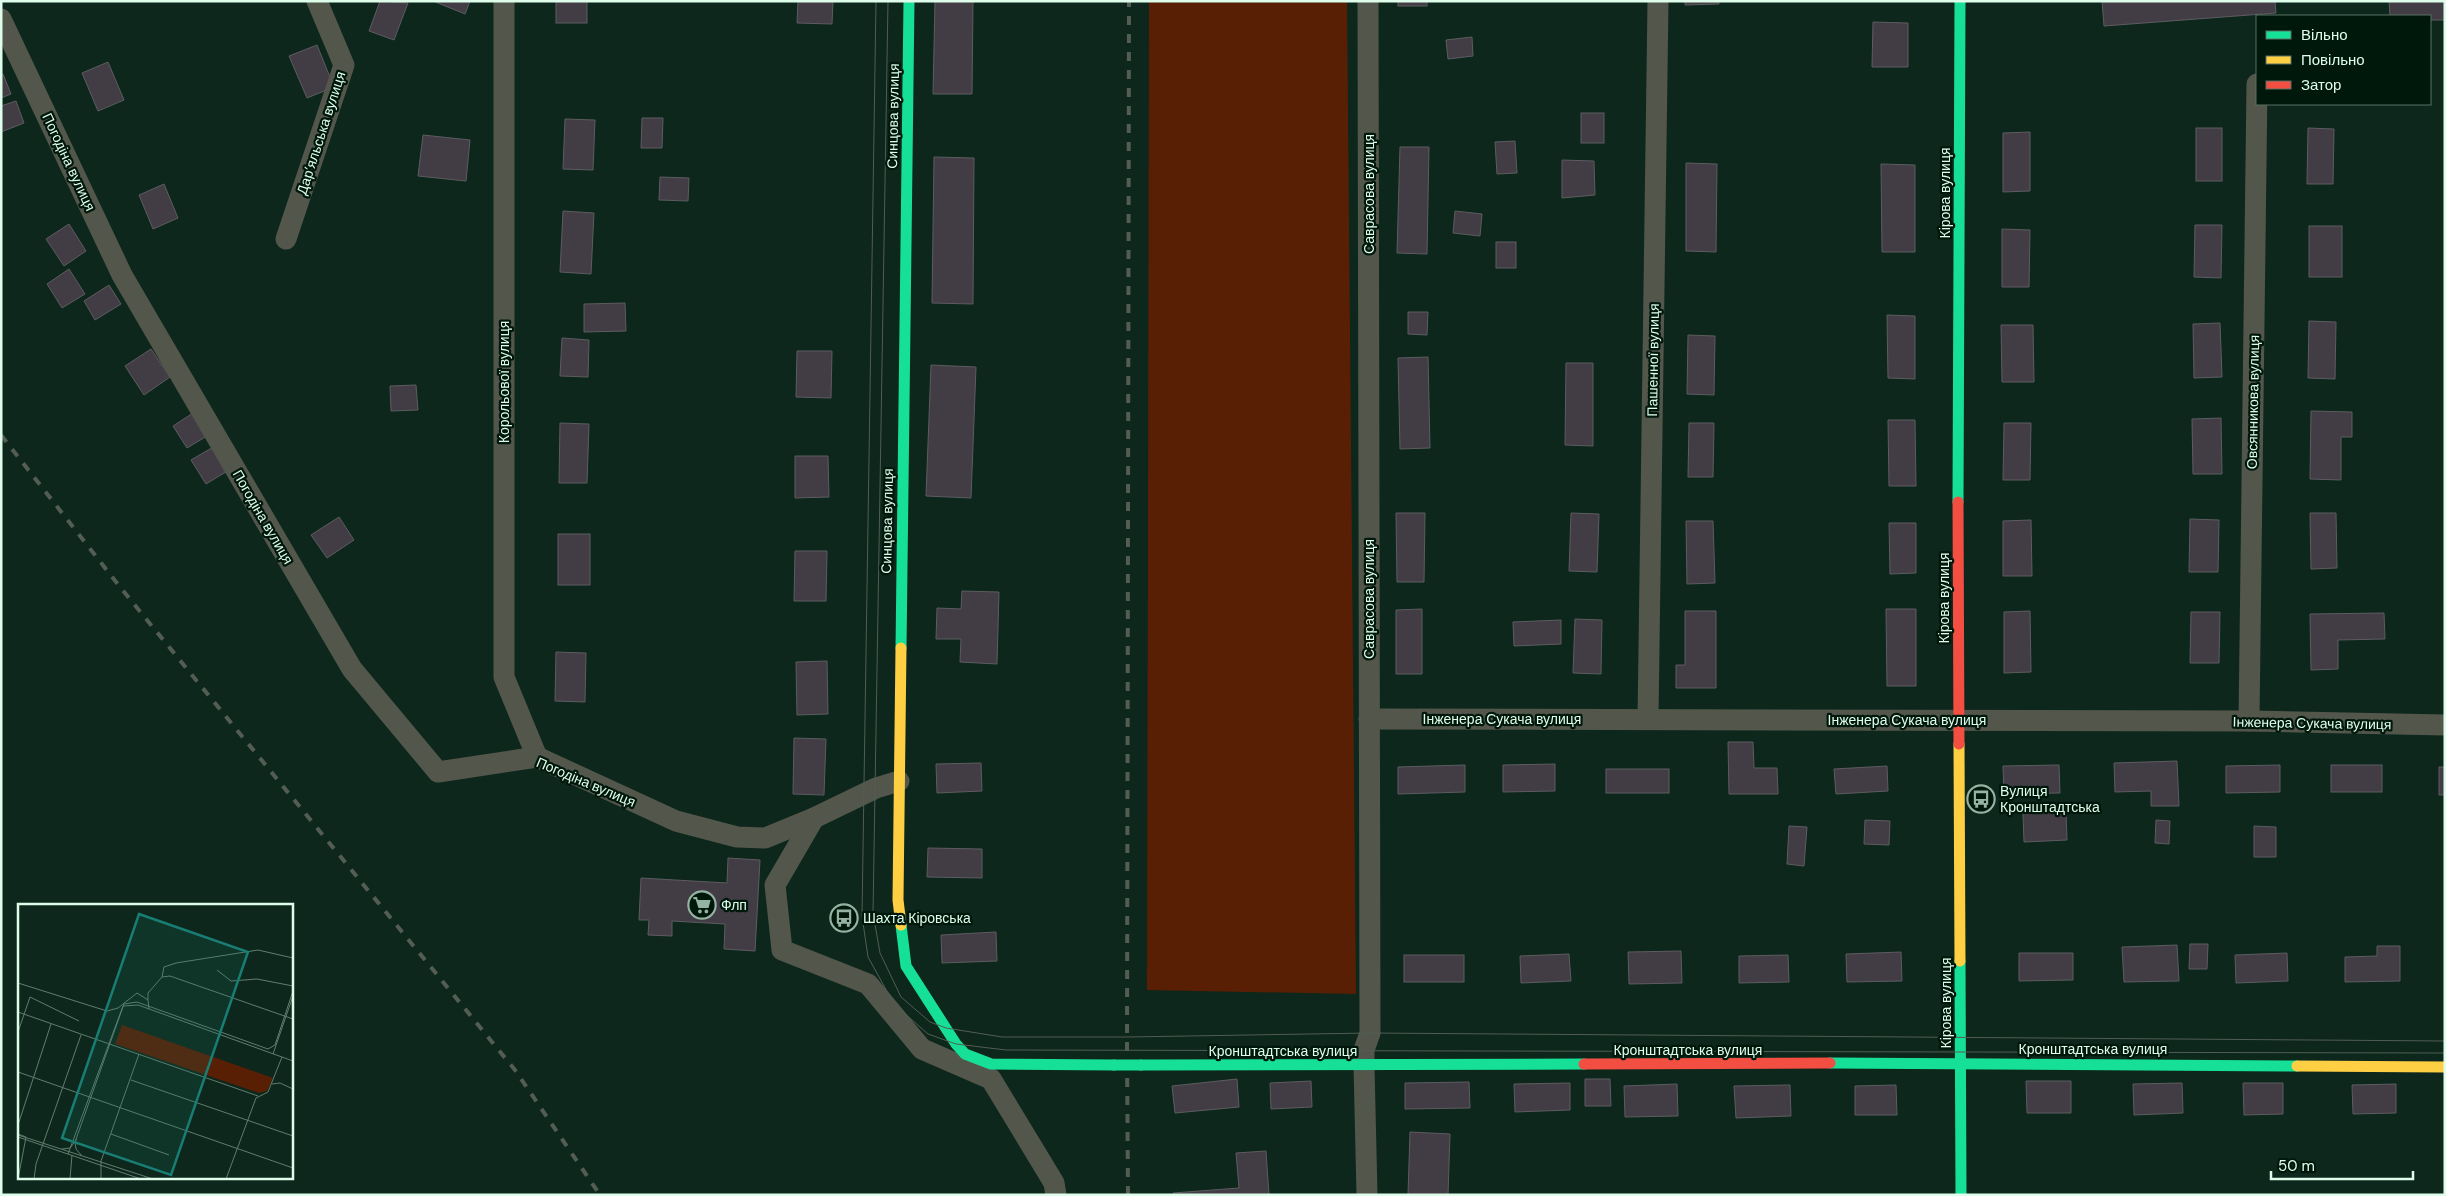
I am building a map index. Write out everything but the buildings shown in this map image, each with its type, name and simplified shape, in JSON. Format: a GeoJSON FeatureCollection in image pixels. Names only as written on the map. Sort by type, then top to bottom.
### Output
{"type":"FeatureCollection","features":[{"type":"Feature","properties":{"kind":"street","name":"Дар’яльська вулиця"},"geometry":{"type":"LineString","coordinates":[[286,239],[344,64],[317,1]]}},
{"type":"Feature","properties":{"kind":"street","name":"Корольової вулиця"},"geometry":{"type":"LineString","coordinates":[[504,1],[504,677],[537,757]]}},
{"type":"Feature","properties":{"kind":"street","name":"Синцова вулиця"},"geometry":{"type":"LineString","coordinates":[[909,1],[898,900],[906,966],[946,1028]]}},
{"type":"Feature","properties":{"kind":"street","name":"Саврасова вулиця"},"geometry":{"type":"LineString","coordinates":[[1367,1195],[1364,1050],[1370,1033],[1368,1]]}},
{"type":"Feature","properties":{"kind":"street","name":"Пашенної вулиця"},"geometry":{"type":"LineString","coordinates":[[1648,719],[1658,1]]}},
{"type":"Feature","properties":{"kind":"street","name":"Кірова вулиця"},"geometry":{"type":"LineString","coordinates":[[1960,1],[1961,1195]]}},
{"type":"Feature","properties":{"kind":"street","name":"Погодіна вулиця"},"geometry":{"type":"LineString","coordinates":[[1,19],[122,275],[352,669],[438,772],[537,757],[676,821],[737,837],[765,838],[814,818],[876,788],[898,781]]}},
{"type":"Feature","properties":{"kind":"street","name":"Овсянникова вулиця"},"geometry":{"type":"LineString","coordinates":[[2249,721],[2257,105]]}},
{"type":"Feature","properties":{"kind":"street","name":"Інженера Сукача вулиця"},"geometry":{"type":"LineString","coordinates":[[1369,719],[2249,721],[2445,724]]}},
{"type":"Feature","properties":{"kind":"street"},"geometry":{"type":"LineString","coordinates":[[814,818],[775,885],[782,950],[868,984],[922,1049],[991,1080],[1054,1183],[1056,1195]]}},
{"type":"Feature","properties":{"kind":"street","name":"Кронштадтська вулиця"},"geometry":{"type":"LineString","coordinates":[[946,1028],[965,1054],[992,1064],[1364,1066],[1961,1063],[2445,1067]]}},
{"type":"Feature","properties":{"kind":"shaded area"},"geometry":{"type":"Polygon","coordinates":[[[1149,1],[1347,1],[1356,994],[1147,990],[1149,1]]]}},
{"type":"Feature","properties":{"kind":"tram line"},"geometry":{"type":"LineString","coordinates":[[876,1],[862,916],[868,957],[894,1004],[928,1034],[956,1044],[1006,1050],[2445,1053]]}},
{"type":"Feature","properties":{"kind":"tram line"},"geometry":{"type":"LineString","coordinates":[[888,1],[873,913],[880,953],[901,997],[930,1022],[946,1028],[1002,1037],[1370,1033],[2445,1041]]}},
{"type":"Feature","properties":{"kind":"railway"},"geometry":{"type":"LineString","coordinates":[[1128,1195],[1129,1]]}},
{"type":"Feature","properties":{"kind":"railway"},"geometry":{"type":"LineString","coordinates":[[1,435],[120,587],[515,1070],[600,1195]]}},
{"type":"Feature","properties":{"kind":"traffic: fast"},"geometry":{"type":"LineString","coordinates":[[901,648],[909,1]]}},
{"type":"Feature","properties":{"kind":"traffic: fast"},"geometry":{"type":"LineString","coordinates":[[1958,502],[1960,1]]}},
{"type":"Feature","properties":{"kind":"traffic: fast"},"geometry":{"type":"LineString","coordinates":[[901,925],[906,966],[956,1044],[965,1054],[991,1064],[1114,1065]]}},
{"type":"Feature","properties":{"kind":"traffic: fast"},"geometry":{"type":"LineString","coordinates":[[1960,961],[1961,1195]]}},
{"type":"Feature","properties":{"kind":"traffic: fast"},"geometry":{"type":"LineString","coordinates":[[1830,1063],[2297,1066]]}},
{"type":"Feature","properties":{"kind":"traffic: fast"},"geometry":{"type":"LineString","coordinates":[[1141,1065],[1584,1064]]}},
{"type":"Feature","properties":{"kind":"traffic: fast"},"geometry":{"type":"LineString","coordinates":[[1114,1065],[1141,1065]]}},
{"type":"Feature","properties":{"kind":"traffic: slow"},"geometry":{"type":"LineString","coordinates":[[901,648],[898,900],[901,925]]}},
{"type":"Feature","properties":{"kind":"traffic: slow"},"geometry":{"type":"LineString","coordinates":[[1959,744],[1960,961]]}},
{"type":"Feature","properties":{"kind":"traffic: slow"},"geometry":{"type":"LineString","coordinates":[[2297,1066],[2445,1067]]}},
{"type":"Feature","properties":{"kind":"traffic: jam"},"geometry":{"type":"LineString","coordinates":[[1958,502],[1959,744]]}},
{"type":"Feature","properties":{"kind":"traffic: jam"},"geometry":{"type":"LineString","coordinates":[[1584,1064],[1830,1063]]}},
{"type":"Feature","properties":{"kind":"place","name":"Вулиця Кронштадтська"},"geometry":{"type":"Point","coordinates":[1981,799]}},
{"type":"Feature","properties":{"kind":"place","name":"Флп"},"geometry":{"type":"Point","coordinates":[702,905]}},
{"type":"Feature","properties":{"kind":"place","name":"Шахта Кіровська"},"geometry":{"type":"Point","coordinates":[844,918]}}]}
